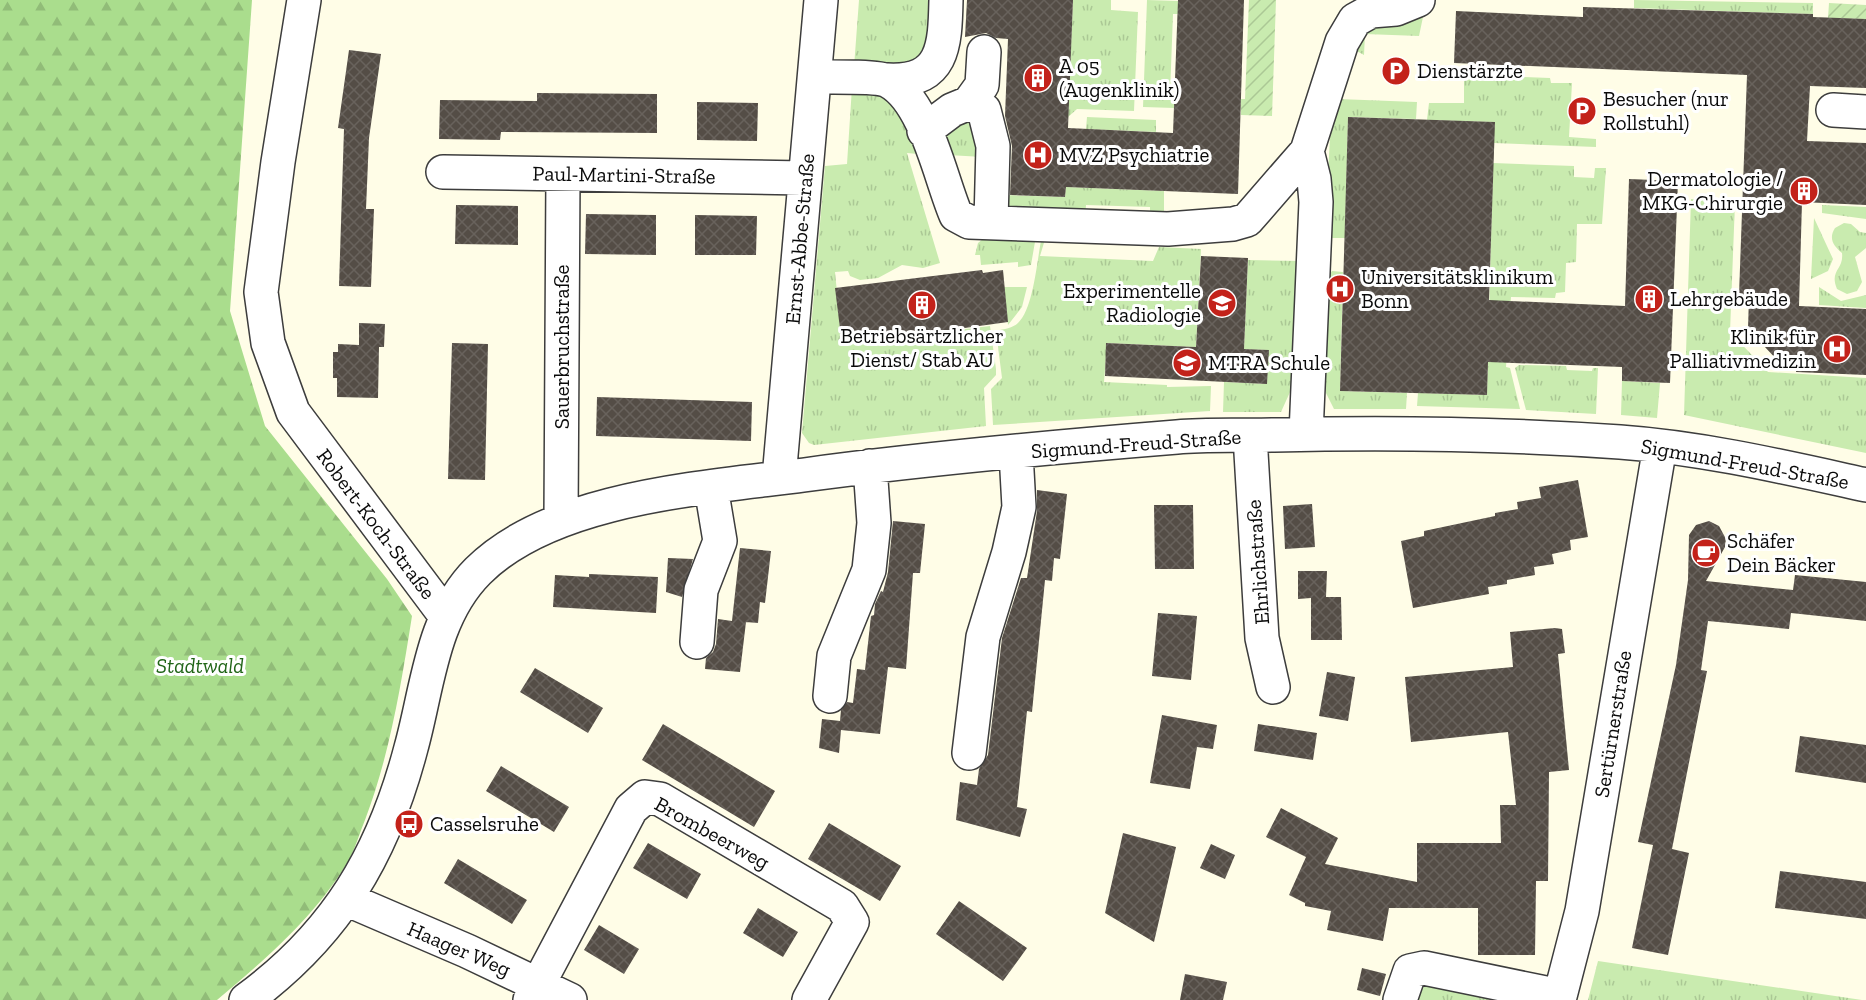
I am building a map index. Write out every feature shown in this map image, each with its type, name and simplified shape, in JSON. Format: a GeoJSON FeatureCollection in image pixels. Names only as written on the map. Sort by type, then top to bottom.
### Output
{"type":"FeatureCollection","features":[{"type":"Feature","properties":{"kind":"street","name":"Robert-Koch-Straße"},"geometry":{"type":"LineString","coordinates":[[246,1000],[267,985],[312,943],[346,899],[373,856],[394,805],[445,615],[293,412],[267,343],[261,292],[278,162],[304,0]]}},
{"type":"Feature","properties":{"kind":"street","name":"Ernst-Abbe-Straße"},"geometry":{"type":"LineString","coordinates":[[779,478],[821,0]]}},
{"type":"Feature","properties":{"kind":"street"},"geometry":{"type":"LineString","coordinates":[[815,77],[917,79],[930,69],[941,53],[946,0]]}},
{"type":"Feature","properties":{"kind":"street"},"geometry":{"type":"LineString","coordinates":[[887,80],[905,95],[924,131],[956,215],[969,222],[1168,229],[1233,224],[1247,220],[1307,151],[1342,42],[1355,20],[1371,11],[1396,9],[1418,0]]}},
{"type":"Feature","properties":{"kind":"street"},"geometry":{"type":"LineString","coordinates":[[924,131],[952,110],[969,103],[982,85],[984,52]]}},
{"type":"Feature","properties":{"kind":"street"},"geometry":{"type":"LineString","coordinates":[[969,103],[984,110],[993,146],[991,221]]}},
{"type":"Feature","properties":{"kind":"street"},"geometry":{"type":"LineString","coordinates":[[1833,110],[1866,112]]}},
{"type":"Feature","properties":{"kind":"street"},"geometry":{"type":"LineString","coordinates":[[1306,434],[1316,202],[1314,179],[1307,151]]}},
{"type":"Feature","properties":{"kind":"street","name":"Paul-Martini-Straße"},"geometry":{"type":"LineString","coordinates":[[442,172],[805,178]]}},
{"type":"Feature","properties":{"kind":"street","name":"Sauerbruchstraße"},"geometry":{"type":"LineString","coordinates":[[561,520],[563,174]]}},
{"type":"Feature","properties":{"kind":"street","name":"Sigmund-Freud-Straße"},"geometry":{"type":"LineString","coordinates":[[445,615],[458,592],[494,556],[521,538],[561,520],[603,507],[711,487],[870,466],[1181,437],[1445,433],[1660,446],[1739,458],[1866,485]]}},
{"type":"Feature","properties":{"kind":"street","name":"Ehrlichstraße"},"geometry":{"type":"LineString","coordinates":[[1250,436],[1263,638],[1273,687]]}},
{"type":"Feature","properties":{"kind":"street","name":"Sertürnerstraße"},"geometry":{"type":"LineString","coordinates":[[1560,998],[1582,911],[1660,446]]}},
{"type":"Feature","properties":{"kind":"street"},"geometry":{"type":"LineString","coordinates":[[969,753],[983,638],[1009,552],[1019,507],[1016,453]]}},
{"type":"Feature","properties":{"kind":"street"},"geometry":{"type":"LineString","coordinates":[[830,696],[834,656],[869,570],[874,524],[870,466]]}},
{"type":"Feature","properties":{"kind":"street"},"geometry":{"type":"LineString","coordinates":[[697,642],[701,590],[720,541],[711,487]]}},
{"type":"Feature","properties":{"kind":"street","name":"Brombeerweg"},"geometry":{"type":"LineString","coordinates":[[535,992],[632,809],[645,797],[660,799],[842,906],[852,922],[809,1000]]}},
{"type":"Feature","properties":{"kind":"street","name":"Haager Weg"},"geometry":{"type":"LineString","coordinates":[[346,899],[535,992],[570,1000]]}},
{"type":"Feature","properties":{"kind":"street"},"geometry":{"type":"LineString","coordinates":[[1400,1000],[1410,970],[1424,968],[1560,998]]}},
{"type":"Feature","properties":{"kind":"green space","name":"Stadtwald"},"geometry":{"type":"Polygon","coordinates":[[[0,0],[252,0],[230,311],[265,426],[387,579],[412,616],[388,745],[374,795],[350,858],[307,917],[272,952],[217,1000],[0,1000],[0,0]]]}},
{"type":"Feature","properties":{"kind":"green space"},"geometry":{"type":"Polygon","coordinates":[[[859,0],[939,0],[938,28],[916,65],[854,67],[859,0]]]}},
{"type":"Feature","properties":{"kind":"green space"},"geometry":{"type":"Polygon","coordinates":[[[1073,0],[1111,0],[1111,10],[1138,12],[1134,111],[1077,109],[1068,117],[1073,0]]]}},
{"type":"Feature","properties":{"kind":"green space"},"geometry":{"type":"Polygon","coordinates":[[[1147,0],[1178,1],[1178,14],[1173,14],[1170,94],[1175,94],[1175,108],[1143,107],[1147,0]]]}},
{"type":"Feature","properties":{"kind":"green space"},"geometry":{"type":"Polygon","coordinates":[[[1249,0],[1276,0],[1272,116],[1241,115],[1241,99],[1245,99],[1249,0]]]}},
{"type":"Feature","properties":{"kind":"green space"},"geometry":{"type":"Polygon","coordinates":[[[1634,0],[1813,3],[1813,14],[1634,8],[1634,0]]]}},
{"type":"Feature","properties":{"kind":"green space"},"geometry":{"type":"Polygon","coordinates":[[[1829,3],[1866,5],[1866,19],[1828,18],[1829,3]]]}},
{"type":"Feature","properties":{"kind":"green space"},"geometry":{"type":"Polygon","coordinates":[[[1423,17],[1419,36],[1365,34],[1364,55],[1355,50],[1368,26],[1423,17]]]}},
{"type":"Feature","properties":{"kind":"green space"},"geometry":{"type":"Polygon","coordinates":[[[1464,75],[1550,78],[1551,83],[1572,83],[1569,137],[1596,139],[1596,147],[1494,143],[1494,122],[1427,120],[1429,103],[1464,103],[1464,75]]]}},
{"type":"Feature","properties":{"kind":"green space"},"geometry":{"type":"Polygon","coordinates":[[[852,87],[883,89],[929,155],[907,153],[940,263],[923,268],[902,265],[878,278],[860,280],[850,276],[848,271],[835,272],[842,344],[990,326],[996,375],[984,388],[986,426],[814,445],[809,443],[802,433],[825,166],[847,164],[852,87]]]}},
{"type":"Feature","properties":{"kind":"green space"},"geometry":{"type":"Polygon","coordinates":[[[1338,99],[1417,102],[1416,119],[1348,117],[1345,238],[1331,238],[1325,230],[1331,119],[1338,99]]]}},
{"type":"Feature","properties":{"kind":"green space"},"geometry":{"type":"Polygon","coordinates":[[[969,117],[983,157],[948,155],[946,133],[969,117]]]}},
{"type":"Feature","properties":{"kind":"green space"},"geometry":{"type":"Polygon","coordinates":[[[1087,117],[1156,120],[1156,132],[1086,129],[1087,117]]]}},
{"type":"Feature","properties":{"kind":"green space"},"geometry":{"type":"Polygon","coordinates":[[[1493,163],[1574,166],[1574,177],[1594,178],[1595,168],[1606,168],[1602,224],[1577,224],[1576,262],[1566,263],[1565,292],[1556,293],[1555,298],[1511,297],[1506,367],[1510,368],[1520,409],[1417,406],[1418,393],[1487,395],[1493,163]]]}},
{"type":"Feature","properties":{"kind":"green space"},"geometry":{"type":"Polygon","coordinates":[[[1066,187],[1164,191],[1164,216],[1150,215],[1150,207],[1086,205],[1085,220],[1011,214],[1001,195],[1065,197],[1066,187]]]}},
{"type":"Feature","properties":{"kind":"green space"},"geometry":{"type":"Polygon","coordinates":[[[1691,199],[1735,202],[1730,332],[1768,372],[1866,378],[1866,453],[1684,415],[1691,199]]]}},
{"type":"Feature","properties":{"kind":"green space"},"geometry":{"type":"Polygon","coordinates":[[[1822,205],[1866,207],[1866,219],[1822,213],[1822,205]]]}},
{"type":"Feature","properties":{"kind":"green space"},"geometry":{"type":"Polygon","coordinates":[[[1814,218],[1833,259],[1828,271],[1811,279],[1814,218]]]}},
{"type":"Feature","properties":{"kind":"green space"},"geometry":{"type":"Polygon","coordinates":[[[1844,223],[1851,224],[1860,232],[1866,233],[1866,248],[1855,257],[1862,282],[1857,291],[1847,294],[1837,289],[1835,283],[1842,253],[1834,245],[1832,239],[1835,228],[1844,223]]]}},
{"type":"Feature","properties":{"kind":"green space"},"geometry":{"type":"Polygon","coordinates":[[[1036,236],[1031,265],[1018,267],[1018,262],[981,265],[980,255],[975,255],[978,243],[984,238],[1036,236]]]}},
{"type":"Feature","properties":{"kind":"green space"},"geometry":{"type":"Polygon","coordinates":[[[1042,236],[1046,236],[1040,256],[1153,261],[1159,247],[1201,249],[1196,347],[1107,343],[1104,382],[1167,385],[1167,387],[1211,386],[1210,411],[993,425],[991,389],[1002,378],[996,331],[1018,323],[1028,306],[1042,236]]]}},
{"type":"Feature","properties":{"kind":"green space"},"geometry":{"type":"Polygon","coordinates":[[[1248,260],[1302,261],[1295,381],[1281,412],[1223,412],[1224,382],[1267,384],[1268,350],[1244,349],[1248,260]]]}},
{"type":"Feature","properties":{"kind":"green space"},"geometry":{"type":"Polygon","coordinates":[[[1332,271],[1343,272],[1340,391],[1407,393],[1406,409],[1334,409],[1326,393],[1324,281],[1332,271]]]}},
{"type":"Feature","properties":{"kind":"green space"},"geometry":{"type":"Polygon","coordinates":[[[1004,287],[1027,287],[1022,307],[1008,325],[1004,287]]]}},
{"type":"Feature","properties":{"kind":"green space"},"geometry":{"type":"Polygon","coordinates":[[[1819,287],[1841,301],[1866,295],[1866,308],[1819,305],[1819,287]]]}},
{"type":"Feature","properties":{"kind":"green space"},"geometry":{"type":"Polygon","coordinates":[[[1519,365],[1566,366],[1567,370],[1592,371],[1593,368],[1598,368],[1596,414],[1526,410],[1515,368],[1519,365]]]}},
{"type":"Feature","properties":{"kind":"green space"},"geometry":{"type":"Polygon","coordinates":[[[1622,381],[1660,383],[1657,418],[1621,415],[1622,381]]]}},
{"type":"Feature","properties":{"kind":"green space"},"geometry":{"type":"Polygon","coordinates":[[[1598,961],[1862,1000],[1588,1000],[1598,961]]]}},
{"type":"Feature","properties":{"kind":"green space"},"geometry":{"type":"Polygon","coordinates":[[[1431,983],[1495,1000],[1409,1000],[1417,986],[1431,983]]]}},
{"type":"Feature","properties":{"kind":"building"},"geometry":{"type":"Polygon","coordinates":[[[967,0],[1073,0],[1068,128],[1173,133],[1178,0],[1244,0],[1238,194],[1066,187],[1065,197],[1010,195],[1012,146],[1005,116],[1008,39],[996,38],[986,33],[965,37],[967,0]]]}},
{"type":"Feature","properties":{"kind":"building","name":"Dermatologie / MKG-Chirurgie"},"geometry":{"type":"Polygon","coordinates":[[[1583,7],[1813,14],[1813,17],[1866,19],[1866,88],[1810,86],[1807,141],[1866,143],[1866,205],[1802,202],[1799,306],[1866,309],[1866,375],[1796,372],[1797,363],[1779,362],[1748,329],[1749,296],[1739,295],[1747,75],[1454,63],[1456,11],[1583,17],[1583,7]]]}},
{"type":"Feature","properties":{"kind":"building"},"geometry":{"type":"Polygon","coordinates":[[[349,50],[381,54],[369,138],[366,209],[374,209],[371,287],[339,286],[344,129],[338,128],[349,50]]]}},
{"type":"Feature","properties":{"kind":"building"},"geometry":{"type":"Polygon","coordinates":[[[537,93],[657,94],[657,133],[501,132],[500,140],[439,139],[440,100],[537,101],[537,93]]]}},
{"type":"Feature","properties":{"kind":"building"},"geometry":{"type":"Polygon","coordinates":[[[697,102],[758,103],[757,141],[697,140],[697,102]]]}},
{"type":"Feature","properties":{"kind":"building"},"geometry":{"type":"Polygon","coordinates":[[[1348,117],[1495,122],[1489,300],[1625,306],[1629,179],[1678,181],[1670,383],[1622,381],[1622,367],[1488,362],[1487,395],[1340,391],[1348,117]]]}},
{"type":"Feature","properties":{"kind":"building"},"geometry":{"type":"Polygon","coordinates":[[[456,205],[518,206],[518,245],[455,244],[456,205]]]}},
{"type":"Feature","properties":{"kind":"building"},"geometry":{"type":"Polygon","coordinates":[[[586,214],[656,215],[656,255],[585,254],[586,214]]]}},
{"type":"Feature","properties":{"kind":"building"},"geometry":{"type":"Polygon","coordinates":[[[695,215],[757,216],[756,255],[695,255],[695,215]]]}},
{"type":"Feature","properties":{"kind":"building"},"geometry":{"type":"Polygon","coordinates":[[[1201,256],[1248,258],[1244,349],[1269,350],[1267,384],[1105,376],[1106,343],[1196,347],[1201,256]]]}},
{"type":"Feature","properties":{"kind":"building","name":"Betriebsärtzlicher Dienst/ Stab AU"},"geometry":{"type":"Polygon","coordinates":[[[982,270],[983,273],[1003,270],[1008,322],[842,345],[835,288],[982,270]]]}},
{"type":"Feature","properties":{"kind":"building"},"geometry":{"type":"Polygon","coordinates":[[[359,323],[385,324],[384,347],[379,347],[378,398],[337,397],[337,378],[333,378],[333,352],[338,352],[338,344],[359,345],[359,323]]]}},
{"type":"Feature","properties":{"kind":"building"},"geometry":{"type":"Polygon","coordinates":[[[452,343],[488,344],[485,480],[448,479],[452,343]]]}},
{"type":"Feature","properties":{"kind":"building"},"geometry":{"type":"Polygon","coordinates":[[[597,397],[752,402],[751,441],[596,436],[597,397]]]}},
{"type":"Feature","properties":{"kind":"building"},"geometry":{"type":"Polygon","coordinates":[[[1578,480],[1588,537],[1570,540],[1571,550],[1552,554],[1554,564],[1534,567],[1535,575],[1507,580],[1507,584],[1488,587],[1489,594],[1413,608],[1401,541],[1424,536],[1424,531],[1518,509],[1517,502],[1541,498],[1539,487],[1578,480]]]}},
{"type":"Feature","properties":{"kind":"building"},"geometry":{"type":"Polygon","coordinates":[[[1037,490],[1067,494],[1060,559],[1054,558],[1052,581],[1045,580],[1032,712],[1027,711],[1017,807],[1027,809],[1020,837],[956,820],[960,782],[977,785],[979,769],[988,755],[1002,638],[1021,578],[1027,578],[1037,511],[1037,490]]]}},
{"type":"Feature","properties":{"kind":"building"},"geometry":{"type":"Polygon","coordinates":[[[1312,504],[1315,547],[1285,549],[1283,506],[1312,504]]]}},
{"type":"Feature","properties":{"kind":"building"},"geometry":{"type":"Polygon","coordinates":[[[1154,505],[1193,505],[1194,569],[1155,569],[1154,505]]]}},
{"type":"Feature","properties":{"kind":"building"},"geometry":{"type":"Polygon","coordinates":[[[893,521],[925,524],[920,573],[913,573],[906,669],[888,667],[880,734],[841,730],[839,753],[819,748],[822,719],[840,721],[841,710],[847,702],[853,703],[857,669],[865,670],[871,616],[874,615],[875,604],[881,591],[883,592],[888,572],[893,521]]]}},
{"type":"Feature","properties":{"kind":"building"},"geometry":{"type":"Polygon","coordinates":[[[1709,521],[1719,526],[1726,539],[1725,547],[1706,581],[1793,590],[1795,575],[1866,582],[1866,621],[1791,613],[1789,629],[1708,621],[1701,670],[1707,671],[1672,849],[1689,853],[1668,955],[1632,948],[1653,845],[1638,842],[1676,665],[1688,580],[1689,535],[1696,525],[1709,521]]]}},
{"type":"Feature","properties":{"kind":"building"},"geometry":{"type":"Polygon","coordinates":[[[740,548],[771,551],[765,603],[760,602],[758,623],[746,622],[740,672],[705,669],[706,658],[713,652],[716,644],[718,619],[732,621],[740,548]]]}},
{"type":"Feature","properties":{"kind":"building"},"geometry":{"type":"Polygon","coordinates":[[[668,558],[693,559],[682,597],[666,592],[668,558]]]}},
{"type":"Feature","properties":{"kind":"building"},"geometry":{"type":"Polygon","coordinates":[[[1298,571],[1327,571],[1326,597],[1341,597],[1342,640],[1311,640],[1311,598],[1298,599],[1298,571]]]}},
{"type":"Feature","properties":{"kind":"building"},"geometry":{"type":"Polygon","coordinates":[[[589,574],[658,577],[656,613],[553,607],[555,575],[589,577],[589,574]]]}},
{"type":"Feature","properties":{"kind":"building"},"geometry":{"type":"Polygon","coordinates":[[[1158,613],[1197,616],[1191,680],[1152,676],[1158,613]]]}},
{"type":"Feature","properties":{"kind":"building"},"geometry":{"type":"Polygon","coordinates":[[[1562,629],[1565,653],[1558,654],[1569,770],[1549,772],[1548,881],[1536,881],[1535,955],[1478,955],[1478,908],[1389,908],[1383,941],[1327,930],[1331,911],[1305,906],[1305,903],[1289,895],[1306,857],[1266,837],[1281,808],[1338,838],[1325,864],[1417,882],[1417,843],[1501,843],[1500,805],[1516,805],[1508,732],[1411,742],[1405,677],[1513,667],[1510,632],[1562,629]]]}},
{"type":"Feature","properties":{"kind":"building"},"geometry":{"type":"Polygon","coordinates":[[[535,668],[603,708],[588,733],[520,692],[535,668]]]}},
{"type":"Feature","properties":{"kind":"building"},"geometry":{"type":"Polygon","coordinates":[[[1327,672],[1355,677],[1348,721],[1319,716],[1327,672]]]}},
{"type":"Feature","properties":{"kind":"building"},"geometry":{"type":"Polygon","coordinates":[[[1162,715],[1217,725],[1213,749],[1197,747],[1190,789],[1150,783],[1162,715]]]}},
{"type":"Feature","properties":{"kind":"building"},"geometry":{"type":"Polygon","coordinates":[[[663,724],[775,791],[754,827],[642,760],[663,724]]]}},
{"type":"Feature","properties":{"kind":"building"},"geometry":{"type":"Polygon","coordinates":[[[1258,724],[1317,733],[1313,760],[1254,751],[1258,724]]]}},
{"type":"Feature","properties":{"kind":"building"},"geometry":{"type":"Polygon","coordinates":[[[1800,736],[1866,745],[1866,783],[1795,772],[1800,736]]]}},
{"type":"Feature","properties":{"kind":"building"},"geometry":{"type":"Polygon","coordinates":[[[501,766],[569,807],[554,832],[486,791],[501,766]]]}},
{"type":"Feature","properties":{"kind":"building"},"geometry":{"type":"Polygon","coordinates":[[[829,823],[901,866],[880,901],[808,859],[829,823]]]}},
{"type":"Feature","properties":{"kind":"building"},"geometry":{"type":"Polygon","coordinates":[[[1123,833],[1176,847],[1154,942],[1105,913],[1123,833]]]}},
{"type":"Feature","properties":{"kind":"building"},"geometry":{"type":"Polygon","coordinates":[[[648,843],[701,874],[687,899],[633,868],[648,843]]]}},
{"type":"Feature","properties":{"kind":"building"},"geometry":{"type":"Polygon","coordinates":[[[1211,844],[1235,855],[1225,879],[1200,868],[1211,844]]]}},
{"type":"Feature","properties":{"kind":"building"},"geometry":{"type":"Polygon","coordinates":[[[458,859],[527,900],[512,924],[444,883],[458,859]]]}},
{"type":"Feature","properties":{"kind":"building"},"geometry":{"type":"Polygon","coordinates":[[[1780,871],[1866,882],[1866,919],[1775,908],[1780,871]]]}},
{"type":"Feature","properties":{"kind":"building"},"geometry":{"type":"Polygon","coordinates":[[[959,901],[1027,948],[1003,981],[936,934],[959,901]]]}},
{"type":"Feature","properties":{"kind":"building"},"geometry":{"type":"Polygon","coordinates":[[[758,908],[798,932],[783,957],[743,933],[758,908]]]}},
{"type":"Feature","properties":{"kind":"building"},"geometry":{"type":"Polygon","coordinates":[[[599,925],[639,949],[624,974],[584,950],[599,925]]]}},
{"type":"Feature","properties":{"kind":"building"},"geometry":{"type":"Polygon","coordinates":[[[1362,968],[1386,974],[1380,996],[1357,990],[1362,968]]]}},
{"type":"Feature","properties":{"kind":"building"},"geometry":{"type":"Polygon","coordinates":[[[1185,974],[1227,982],[1223,1000],[1180,1000],[1185,974]]]}},
{"type":"Feature","properties":{"kind":"place","name":"Dienstärzte"},"geometry":{"type":"Point","coordinates":[1396,71]}},
{"type":"Feature","properties":{"kind":"place","name":"A 05 (Augenklinik)"},"geometry":{"type":"Point","coordinates":[1038,78]}},
{"type":"Feature","properties":{"kind":"place","name":"Besucher (nur Rollstuhl)"},"geometry":{"type":"Point","coordinates":[1582,111]}},
{"type":"Feature","properties":{"kind":"place","name":"MVZ Psychiatrie"},"geometry":{"type":"Point","coordinates":[1038,155]}},
{"type":"Feature","properties":{"kind":"place","name":"Dermatologie / MKG-Chirurgie"},"geometry":{"type":"Point","coordinates":[1804,191]}},
{"type":"Feature","properties":{"kind":"place","name":"Universitätsklinikum Bonn"},"geometry":{"type":"Point","coordinates":[1340,289]}},
{"type":"Feature","properties":{"kind":"place","name":"Lehrgebäude"},"geometry":{"type":"Point","coordinates":[1649,299]}},
{"type":"Feature","properties":{"kind":"place","name":"Experimentelle Radiologie"},"geometry":{"type":"Point","coordinates":[1222,303]}},
{"type":"Feature","properties":{"kind":"place","name":"Betriebsärtzlicher Dienst/ Stab AU"},"geometry":{"type":"Point","coordinates":[922,305]}},
{"type":"Feature","properties":{"kind":"place","name":"Klinik für Palliativmedizin"},"geometry":{"type":"Point","coordinates":[1837,349]}},
{"type":"Feature","properties":{"kind":"place","name":"MTRA Schule"},"geometry":{"type":"Point","coordinates":[1187,363]}},
{"type":"Feature","properties":{"kind":"place","name":"Schäfer Dein Bäcker"},"geometry":{"type":"Point","coordinates":[1706,553]}},
{"type":"Feature","properties":{"kind":"place","name":"Casselsruhe"},"geometry":{"type":"Point","coordinates":[409,824]}}]}
